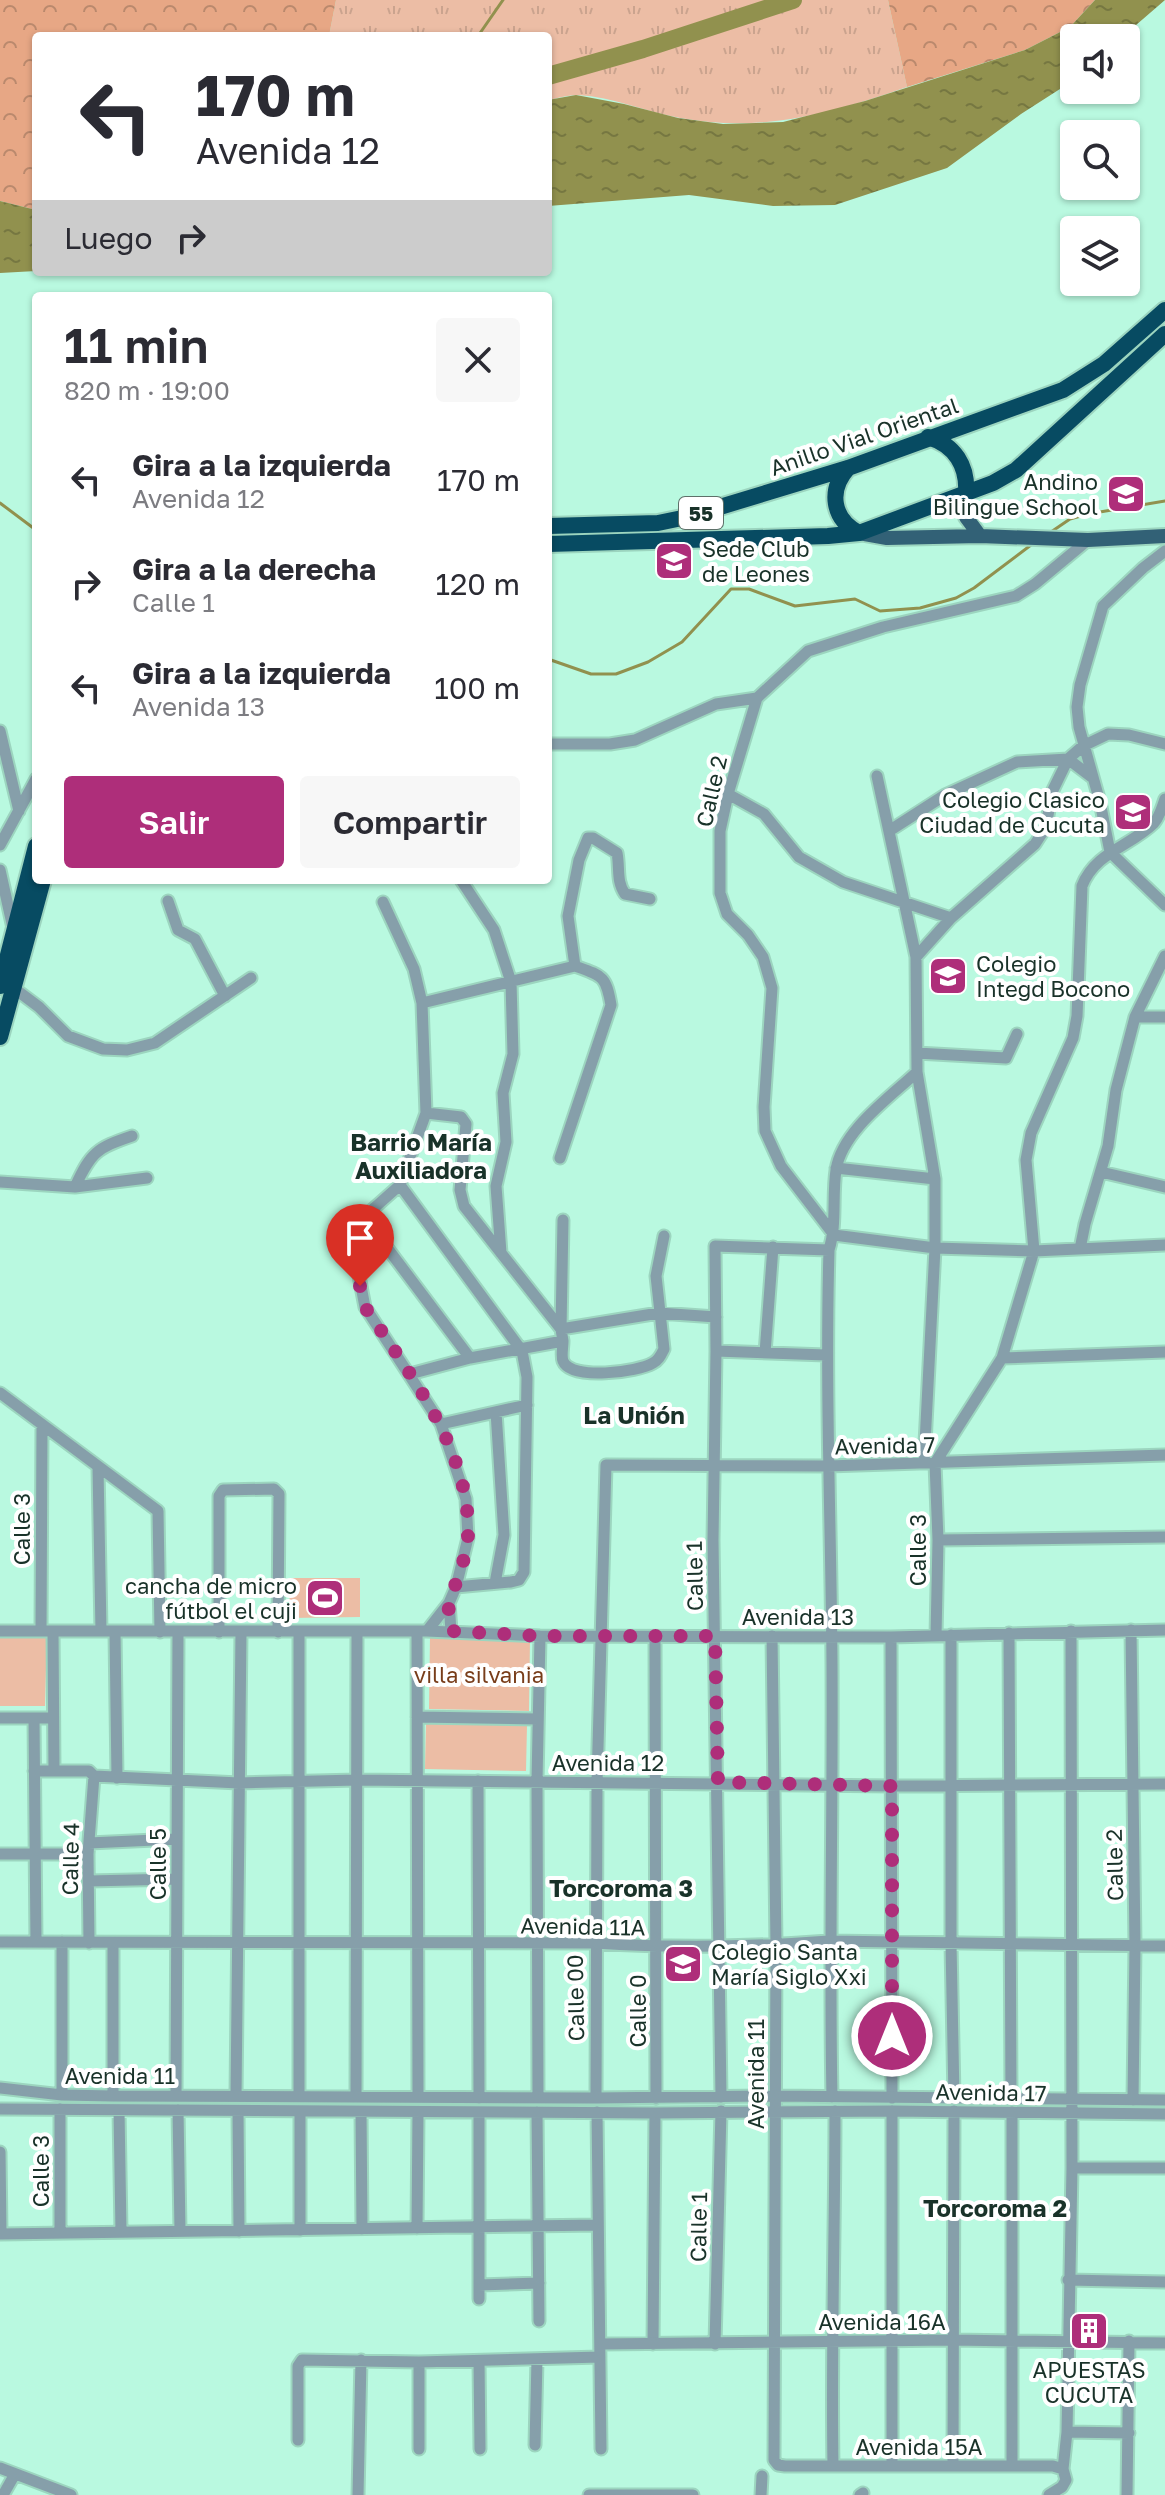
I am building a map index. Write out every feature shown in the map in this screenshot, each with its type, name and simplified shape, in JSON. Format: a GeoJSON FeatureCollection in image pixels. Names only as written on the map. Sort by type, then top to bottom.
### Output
{"type":"FeatureCollection","features":[{"type":"Feature","properties":{"kind":"highway","name":"Anillo Vial Oriental"},"geometry":{"type":"LineString","coordinates":[[552,526],[673,520],[848,468],[1063,390],[1104,364],[1165,310]]}},
{"type":"Feature","properties":{"kind":"highway","name":"55"},"geometry":{"type":"LineString","coordinates":[[552,544],[859,533],[966,494],[1016,470],[1165,334]]}},
{"type":"Feature","properties":{"kind":"highway"},"geometry":{"type":"LineString","coordinates":[[928,437],[947,446],[961,462],[967,483],[966,494]]}},
{"type":"Feature","properties":{"kind":"highway"},"geometry":{"type":"LineString","coordinates":[[848,468],[837,484],[835,503],[843,521],[859,533]]}},
{"type":"Feature","properties":{"kind":"highway"},"geometry":{"type":"LineString","coordinates":[[0,1037],[14,931],[33,884]]}},
{"type":"Feature","properties":{"kind":"highway"},"geometry":{"type":"LineString","coordinates":[[7,987],[34,884]]}},
{"type":"Feature","properties":{"kind":"main road"},"geometry":{"type":"LineString","coordinates":[[966,494],[966,517],[980,536]]}},
{"type":"Feature","properties":{"kind":"main road"},"geometry":{"type":"LineString","coordinates":[[859,533],[887,538],[980,536],[1088,540],[1165,536]]}},
{"type":"Feature","properties":{"kind":"street"},"geometry":{"type":"LineString","coordinates":[[552,744],[610,744],[635,740],[716,704],[757,698],[808,651],[883,627],[1016,596],[1088,540]]}},
{"type":"Feature","properties":{"kind":"street"},"geometry":{"type":"LineString","coordinates":[[1165,551],[1132,577],[1103,606],[1080,685],[1077,707],[1083,746],[1110,852],[1165,905]]}},
{"type":"Feature","properties":{"kind":"street","name":"Calle 2"},"geometry":{"type":"LineString","coordinates":[[757,698],[720,831],[720,893],[727,914],[748,935],[763,957],[772,988],[765,1131],[781,1166],[834,1235]]}},
{"type":"Feature","properties":{"kind":"street"},"geometry":{"type":"LineString","coordinates":[[1079,727],[1165,744]]}},
{"type":"Feature","properties":{"kind":"street"},"geometry":{"type":"LineString","coordinates":[[0,731],[19,811]]}},
{"type":"Feature","properties":{"kind":"street"},"geometry":{"type":"LineString","coordinates":[[916,957],[951,918],[1035,844],[1046,827],[1052,792],[1068,759],[1083,746],[1108,734]]}},
{"type":"Feature","properties":{"kind":"street"},"geometry":{"type":"LineString","coordinates":[[889,831],[945,795],[1017,762],[1068,759],[1093,778]]}},
{"type":"Feature","properties":{"kind":"street","name":"Calle 3"},"geometry":{"type":"LineString","coordinates":[[877,776],[916,957],[917,1072],[935,1179],[930,1463],[938,1540],[936,1636]]}},
{"type":"Feature","properties":{"kind":"street"},"geometry":{"type":"LineString","coordinates":[[0,845],[32,787]]}},
{"type":"Feature","properties":{"kind":"street"},"geometry":{"type":"LineString","coordinates":[[728,794],[764,814],[799,857],[843,882],[951,918]]}},
{"type":"Feature","properties":{"kind":"street"},"geometry":{"type":"LineString","coordinates":[[930,1463],[1002,1358],[1034,1251],[1027,1174],[1031,1133],[1073,1038],[1077,1016],[1082,886],[1088,871],[1153,823],[1165,799]]}},
{"type":"Feature","properties":{"kind":"street"},"geometry":{"type":"LineString","coordinates":[[575,966],[568,916],[579,860],[588,838],[617,853],[620,868],[618,881],[625,894],[650,899]]}},
{"type":"Feature","properties":{"kind":"street"},"geometry":{"type":"LineString","coordinates":[[1,873],[8,877],[32,876]]}},
{"type":"Feature","properties":{"kind":"street"},"geometry":{"type":"LineString","coordinates":[[1,873],[14,931]]}},
{"type":"Feature","properties":{"kind":"street"},"geometry":{"type":"LineString","coordinates":[[464,884],[494,930],[511,982],[513,1054],[503,1093],[506,1142],[496,1186],[501,1253]]}},
{"type":"Feature","properties":{"kind":"street"},"geometry":{"type":"LineString","coordinates":[[168,901],[178,930],[195,939],[225,996]]}},
{"type":"Feature","properties":{"kind":"street"},"geometry":{"type":"LineString","coordinates":[[383,902],[414,969],[422,1003],[426,1113],[400,1185],[364,1217],[356,1236],[355,1255],[365,1307],[441,1424],[466,1499],[468,1538],[449,1603],[422,1632],[417,1717],[418,2097]]}},
{"type":"Feature","properties":{"kind":"street"},"geometry":{"type":"LineString","coordinates":[[1080,1249],[1108,1146],[1116,1090],[1135,1017],[1165,956]]}},
{"type":"Feature","properties":{"kind":"street"},"geometry":{"type":"LineString","coordinates":[[422,1003],[575,966],[595,973],[607,983],[611,1005],[560,1158]]}},
{"type":"Feature","properties":{"kind":"street"},"geometry":{"type":"LineString","coordinates":[[7,987],[68,1036],[103,1049],[127,1050],[155,1043],[251,978]]}},
{"type":"Feature","properties":{"kind":"street"},"geometry":{"type":"LineString","coordinates":[[1135,1017],[1165,1017]]}},
{"type":"Feature","properties":{"kind":"street"},"geometry":{"type":"LineString","coordinates":[[917,1053],[1006,1058],[1017,1034]]}},
{"type":"Feature","properties":{"kind":"street"},"geometry":{"type":"LineString","coordinates":[[832,2097],[829,1941],[833,1785],[826,1355],[829,1250],[834,1235],[836,1168],[847,1138],[917,1072]]}},
{"type":"Feature","properties":{"kind":"street"},"geometry":{"type":"LineString","coordinates":[[426,1113],[461,1117],[466,1124],[460,1190],[464,1206],[562,1335]]}},
{"type":"Feature","properties":{"kind":"street"},"geometry":{"type":"LineString","coordinates":[[75,1187],[85,1165],[101,1147],[132,1136]]}},
{"type":"Feature","properties":{"kind":"street"},"geometry":{"type":"LineString","coordinates":[[836,1168],[935,1179]]}},
{"type":"Feature","properties":{"kind":"street"},"geometry":{"type":"LineString","coordinates":[[1101,1172],[1165,1187]]}},
{"type":"Feature","properties":{"kind":"street"},"geometry":{"type":"LineString","coordinates":[[0,1182],[75,1187],[147,1178]]}},
{"type":"Feature","properties":{"kind":"street"},"geometry":{"type":"LineString","coordinates":[[400,1185],[522,1351],[527,1377],[524,1572],[519,1580],[456,1587]]}},
{"type":"Feature","properties":{"kind":"street"},"geometry":{"type":"LineString","coordinates":[[364,1217],[470,1358]]}},
{"type":"Feature","properties":{"kind":"street"},"geometry":{"type":"LineString","coordinates":[[563,1220],[563,1360],[569,1368],[588,1374],[623,1372],[651,1365],[660,1358],[664,1349],[656,1276],[664,1236]]}},
{"type":"Feature","properties":{"kind":"street"},"geometry":{"type":"LineString","coordinates":[[834,1235],[935,1248],[1034,1251],[1165,1245]]}},
{"type":"Feature","properties":{"kind":"street","name":"Calle 1"},"geometry":{"type":"LineString","coordinates":[[721,2097],[713,1540],[715,1246],[773,1247]]}},
{"type":"Feature","properties":{"kind":"street"},"geometry":{"type":"LineString","coordinates":[[765,1353],[773,1247],[829,1250]]}},
{"type":"Feature","properties":{"kind":"street"},"geometry":{"type":"LineString","coordinates":[[410,1374],[470,1358],[522,1351],[562,1335],[659,1313],[716,1317]]}},
{"type":"Feature","properties":{"kind":"street"},"geometry":{"type":"LineString","coordinates":[[716,1351],[826,1355]]}},
{"type":"Feature","properties":{"kind":"street"},"geometry":{"type":"LineString","coordinates":[[1002,1358],[1165,1352]]}},
{"type":"Feature","properties":{"kind":"street"},"geometry":{"type":"LineString","coordinates":[[0,1393],[158,1511],[160,1632]]}},
{"type":"Feature","properties":{"kind":"street"},"geometry":{"type":"LineString","coordinates":[[441,1424],[527,1405]]}},
{"type":"Feature","properties":{"kind":"street"},"geometry":{"type":"LineString","coordinates":[[495,1583],[504,1535],[496,1412]]}},
{"type":"Feature","properties":{"kind":"street","name":"Calle 3"},"geometry":{"type":"LineString","coordinates":[[42,1426],[54,1771]]}},
{"type":"Feature","properties":{"kind":"street","name":"Avenida 7"},"geometry":{"type":"LineString","coordinates":[[606,1465],[828,1466],[1165,1455]]}},
{"type":"Feature","properties":{"kind":"street","name":"Calle 00"},"geometry":{"type":"LineString","coordinates":[[596,2098],[597,1782],[606,1465]]}},
{"type":"Feature","properties":{"kind":"street"},"geometry":{"type":"LineString","coordinates":[[98,1467],[101,1631]]}},
{"type":"Feature","properties":{"kind":"street"},"geometry":{"type":"LineString","coordinates":[[219,1632],[219,1496],[223,1490],[274,1489],[279,1494],[278,1632]]}},
{"type":"Feature","properties":{"kind":"street"},"geometry":{"type":"LineString","coordinates":[[938,1540],[1165,1537]]}},
{"type":"Feature","properties":{"kind":"street"},"geometry":{"type":"LineString","coordinates":[[449,1603],[451,1631]]}},
{"type":"Feature","properties":{"kind":"street","name":"Calle 2"},"geometry":{"type":"LineString","coordinates":[[1131,1630],[1135,1946],[1133,2100]]}},
{"type":"Feature","properties":{"kind":"street","name":"Avenida 13"},"geometry":{"type":"LineString","coordinates":[[0,1631],[451,1631],[540,1636],[891,1637],[1165,1630]]}},
{"type":"Feature","properties":{"kind":"street"},"geometry":{"type":"LineString","coordinates":[[1049,2495],[1066,2491],[1063,2469],[1067,2432],[1072,2168],[1071,1631]]}},
{"type":"Feature","properties":{"kind":"street"},"geometry":{"type":"LineString","coordinates":[[115,1632],[117,1778]]}},
{"type":"Feature","properties":{"kind":"street","name":"Calle 5"},"geometry":{"type":"LineString","coordinates":[[176,2096],[178,1632]]}},
{"type":"Feature","properties":{"kind":"street"},"geometry":{"type":"LineString","coordinates":[[236,2095],[241,1632]]}},
{"type":"Feature","properties":{"kind":"street"},"geometry":{"type":"LineString","coordinates":[[299,1632],[299,2096]]}},
{"type":"Feature","properties":{"kind":"street"},"geometry":{"type":"LineString","coordinates":[[356,2097],[357,1632]]}},
{"type":"Feature","properties":{"kind":"street"},"geometry":{"type":"LineString","coordinates":[[1009,1633],[1012,2466]]}},
{"type":"Feature","properties":{"kind":"street"},"geometry":{"type":"LineString","coordinates":[[951,1635],[953,2465]]}},
{"type":"Feature","properties":{"kind":"street"},"geometry":{"type":"LineString","coordinates":[[538,2098],[540,1636]]}},
{"type":"Feature","properties":{"kind":"street","name":"Avenida 11"},"geometry":{"type":"LineString","coordinates":[[772,1636],[776,1945],[772,2452],[775,2463]]}},
{"type":"Feature","properties":{"kind":"street","name":"Calle 0"},"geometry":{"type":"LineString","coordinates":[[655,1637],[656,2098]]}},
{"type":"Feature","properties":{"kind":"street"},"geometry":{"type":"LineString","coordinates":[[891,1637],[892,2466]]}},
{"type":"Feature","properties":{"kind":"street"},"geometry":{"type":"LineString","coordinates":[[417,1717],[538,1719]]}},
{"type":"Feature","properties":{"kind":"street"},"geometry":{"type":"LineString","coordinates":[[0,1718],[53,1718]]}},
{"type":"Feature","properties":{"kind":"street"},"geometry":{"type":"LineString","coordinates":[[34,1718],[36,1942]]}},
{"type":"Feature","properties":{"kind":"street","name":"Avenida 12"},"geometry":{"type":"LineString","coordinates":[[34,1771],[89,1771],[94,1776],[117,1778],[239,1783],[418,1780],[892,1786],[1165,1784]]}},
{"type":"Feature","properties":{"kind":"street","name":"Calle 4"},"geometry":{"type":"LineString","coordinates":[[89,1943],[89,1848],[94,1776]]}},
{"type":"Feature","properties":{"kind":"street"},"geometry":{"type":"LineString","coordinates":[[478,1781],[479,2098]]}},
{"type":"Feature","properties":{"kind":"street"},"geometry":{"type":"LineString","coordinates":[[0,1854],[35,1854],[177,1839]]}},
{"type":"Feature","properties":{"kind":"street"},"geometry":{"type":"LineString","coordinates":[[89,1881],[177,1879]]}},
{"type":"Feature","properties":{"kind":"street","name":"Avenida 11A"},"geometry":{"type":"LineString","coordinates":[[0,1942],[299,1945],[595,1943],[657,1947],[829,1941],[1165,1946]]}},
{"type":"Feature","properties":{"kind":"street"},"geometry":{"type":"LineString","coordinates":[[62,1942],[62,2095]]}},
{"type":"Feature","properties":{"kind":"street"},"geometry":{"type":"LineString","coordinates":[[113,1943],[113,2096]]}},
{"type":"Feature","properties":{"kind":"street","name":"Avenida 11"},"geometry":{"type":"LineString","coordinates":[[0,2088],[62,2095],[113,2096],[721,2097]]}},
{"type":"Feature","properties":{"kind":"street","name":"Avenida 17"},"geometry":{"type":"LineString","coordinates":[[721,2097],[832,2097],[892,2104],[1012,2106],[1072,2114],[1165,2114]]}},
{"type":"Feature","properties":{"kind":"street","name":"Avenida 17"},"geometry":{"type":"LineString","coordinates":[[1012,2106],[1072,2100],[1165,2100]]}},
{"type":"Feature","properties":{"kind":"street","name":"Avenida 17"},"geometry":{"type":"LineString","coordinates":[[721,2111],[835,2111],[892,2104]]}},
{"type":"Feature","properties":{"kind":"street","name":"Avenida 11"},"geometry":{"type":"LineString","coordinates":[[0,2109],[721,2111]]}},
{"type":"Feature","properties":{"kind":"street","name":"Calle 3"},"geometry":{"type":"LineString","coordinates":[[60,2109],[60,2233]]}},
{"type":"Feature","properties":{"kind":"street"},"geometry":{"type":"LineString","coordinates":[[119,2110],[121,2232]]}},
{"type":"Feature","properties":{"kind":"street"},"geometry":{"type":"LineString","coordinates":[[178,2110],[180,2231]]}},
{"type":"Feature","properties":{"kind":"street"},"geometry":{"type":"LineString","coordinates":[[238,2111],[239,2231]]}},
{"type":"Feature","properties":{"kind":"street"},"geometry":{"type":"LineString","coordinates":[[300,2111],[300,2230]]}},
{"type":"Feature","properties":{"kind":"street","name":"Calle 1"},"geometry":{"type":"LineString","coordinates":[[715,2344],[721,2111]]}},
{"type":"Feature","properties":{"kind":"street"},"geometry":{"type":"LineString","coordinates":[[833,2466],[831,2342],[835,2111]]}},
{"type":"Feature","properties":{"kind":"street"},"geometry":{"type":"LineString","coordinates":[[361,2112],[362,2229]]}},
{"type":"Feature","properties":{"kind":"street"},"geometry":{"type":"LineString","coordinates":[[417,2228],[418,2112]]}},
{"type":"Feature","properties":{"kind":"street"},"geometry":{"type":"LineString","coordinates":[[479,2112],[479,2299]]}},
{"type":"Feature","properties":{"kind":"street"},"geometry":{"type":"LineString","coordinates":[[537,2112],[539,2321]]}},
{"type":"Feature","properties":{"kind":"street"},"geometry":{"type":"LineString","coordinates":[[597,2112],[601,2449]]}},
{"type":"Feature","properties":{"kind":"street"},"geometry":{"type":"LineString","coordinates":[[653,2344],[655,2113]]}},
{"type":"Feature","properties":{"kind":"street"},"geometry":{"type":"LineString","coordinates":[[0,2152],[0,2234],[598,2225]]}},
{"type":"Feature","properties":{"kind":"street"},"geometry":{"type":"LineString","coordinates":[[1072,2168],[1165,2168]]}},
{"type":"Feature","properties":{"kind":"street"},"geometry":{"type":"LineString","coordinates":[[1068,2280],[1165,2282]]}},
{"type":"Feature","properties":{"kind":"street"},"geometry":{"type":"LineString","coordinates":[[479,2285],[539,2283]]}},
{"type":"Feature","properties":{"kind":"street","name":"Avenida 16A"},"geometry":{"type":"LineString","coordinates":[[600,2344],[952,2340],[1165,2343]]}},
{"type":"Feature","properties":{"kind":"street"},"geometry":{"type":"LineString","coordinates":[[1127,2495],[1129,2341]]}},
{"type":"Feature","properties":{"kind":"street"},"geometry":{"type":"LineString","coordinates":[[298,2440],[298,2366],[302,2360],[419,2362],[600,2357]]}},
{"type":"Feature","properties":{"kind":"street"},"geometry":{"type":"LineString","coordinates":[[535,2445],[537,2359]]}},
{"type":"Feature","properties":{"kind":"street"},"geometry":{"type":"LineString","coordinates":[[358,2495],[361,2360]]}},
{"type":"Feature","properties":{"kind":"street"},"geometry":{"type":"LineString","coordinates":[[479,2361],[480,2449]]}},
{"type":"Feature","properties":{"kind":"street"},"geometry":{"type":"LineString","coordinates":[[419,2362],[419,2449]]}},
{"type":"Feature","properties":{"kind":"street"},"geometry":{"type":"LineString","coordinates":[[1067,2432],[1129,2433]]}},
{"type":"Feature","properties":{"kind":"street","name":"Avenida 15A"},"geometry":{"type":"LineString","coordinates":[[775,2463],[785,2466],[1053,2466],[1063,2469]]}},
{"type":"Feature","properties":{"kind":"street"},"geometry":{"type":"LineString","coordinates":[[0,2468],[71,2495]]}},
{"type":"Feature","properties":{"kind":"street"},"geometry":{"type":"LineString","coordinates":[[3,2495],[15,2474]]}},
{"type":"Feature","properties":{"kind":"street"},"geometry":{"type":"LineString","coordinates":[[761,2495],[762,2476]]}},
{"type":"Feature","properties":{"kind":"street"},"geometry":{"type":"LineString","coordinates":[[589,2495],[693,2495]]}},
{"type":"Feature","properties":{"kind":"green space"},"geometry":{"type":"Polygon","coordinates":[[[0,0],[336,0],[330,32],[32,32],[32,209],[0,201],[0,0]]]}},
{"type":"Feature","properties":{"kind":"green space"},"geometry":{"type":"Polygon","coordinates":[[[336,0],[888,0],[907,87],[823,113],[795,118],[768,122],[710,122],[680,118],[591,96],[552,99],[552,32],[330,32],[336,0]]]}},
{"type":"Feature","properties":{"kind":"green space"},"geometry":{"type":"Polygon","coordinates":[[[888,0],[1095,0],[1073,24],[1060,24],[1060,32],[1025,50],[907,87],[888,0]]]}},
{"type":"Feature","properties":{"kind":"green space","name":"cancha de micro fútbol el cuji"},"geometry":{"type":"Polygon","coordinates":[[[289,1578],[360,1578],[360,1617],[290,1618],[289,1578]]]}},
{"type":"Feature","properties":{"kind":"green space"},"geometry":{"type":"Polygon","coordinates":[[[47,1632],[45,1706],[0,1706],[0,1633],[47,1632]]]}},
{"type":"Feature","properties":{"kind":"green space","name":"villa silvania"},"geometry":{"type":"Polygon","coordinates":[[[430,1637],[530,1639],[529,1711],[429,1709],[430,1637]]]}},
{"type":"Feature","properties":{"kind":"green space"},"geometry":{"type":"Polygon","coordinates":[[[426,1723],[527,1725],[526,1771],[425,1769],[426,1723]]]}},
{"type":"Feature","properties":{"kind":"water"},"geometry":{"type":"Polygon","coordinates":[[[1095,0],[1165,0],[1137,24],[1073,24],[1095,0]]]}},
{"type":"Feature","properties":{"kind":"water"},"geometry":{"type":"Polygon","coordinates":[[[1060,32],[1060,89],[947,168],[835,205],[773,206],[689,195],[552,206],[552,99],[576,95],[678,118],[723,124],[783,122],[865,101],[1025,50],[1060,32]]]}},
{"type":"Feature","properties":{"kind":"water"},"geometry":{"type":"Polygon","coordinates":[[[0,201],[32,209],[32,271],[0,273],[0,201]]]}},
{"type":"Feature","properties":{"kind":"waterway"},"geometry":{"type":"LineString","coordinates":[[481,32],[503,0]]}},
{"type":"Feature","properties":{"kind":"waterway"},"geometry":{"type":"LineString","coordinates":[[552,75],[793,0]]}},
{"type":"Feature","properties":{"kind":"waterway"},"geometry":{"type":"LineString","coordinates":[[1048,534],[1070,519],[1165,501]]}},
{"type":"Feature","properties":{"kind":"waterway"},"geometry":{"type":"LineString","coordinates":[[0,503],[32,527]]}},
{"type":"Feature","properties":{"kind":"waterway"},"geometry":{"type":"LineString","coordinates":[[552,660],[591,674],[616,674],[648,662],[682,642],[731,589],[749,589],[795,606],[855,599],[880,611],[920,608],[956,598],[974,588],[1031,545]]}},
{"type":"Feature","properties":{"kind":"place","name":"Andino Bilingue School"},"geometry":{"type":"Point","coordinates":[1126,494]}},
{"type":"Feature","properties":{"kind":"place","name":"Sede Club de Leones"},"geometry":{"type":"Point","coordinates":[674,561]}},
{"type":"Feature","properties":{"kind":"place","name":"Colegio Clasico Ciudad de Cucuta"},"geometry":{"type":"Point","coordinates":[1133,812]}},
{"type":"Feature","properties":{"kind":"place","name":"Colegio Integd Bocono"},"geometry":{"type":"Point","coordinates":[948,976]}},
{"type":"Feature","properties":{"kind":"place","name":"cancha de micro fútbol el cuji"},"geometry":{"type":"Point","coordinates":[325,1598]}},
{"type":"Feature","properties":{"kind":"place","name":"Colegio Santa María Siglo Xxi"},"geometry":{"type":"Point","coordinates":[683,1964]}},
{"type":"Feature","properties":{"kind":"place","name":"APUESTAS CUCUTA"},"geometry":{"type":"Point","coordinates":[1089,2331]}},
{"type":"Feature","properties":{"kind":"district","name":"Barrio María Auxiliadora"},"geometry":{"type":"Point","coordinates":[421,1155]}},
{"type":"Feature","properties":{"kind":"district","name":"La Unión"},"geometry":{"type":"Point","coordinates":[634,1414]}},
{"type":"Feature","properties":{"kind":"district","name":"Torcoroma 3"},"geometry":{"type":"Point","coordinates":[621,1887]}},
{"type":"Feature","properties":{"kind":"district","name":"Torcoroma 2"},"geometry":{"type":"Point","coordinates":[995,2207]}},
{"type":"Feature","properties":{"kind":"route"},"geometry":{"type":"LineString","coordinates":[[360,1286],[365,1307],[441,1424],[466,1499],[468,1538],[449,1603],[451,1631],[540,1636],[715,1636],[718,1782],[892,1786],[892,2036]]}}]}
